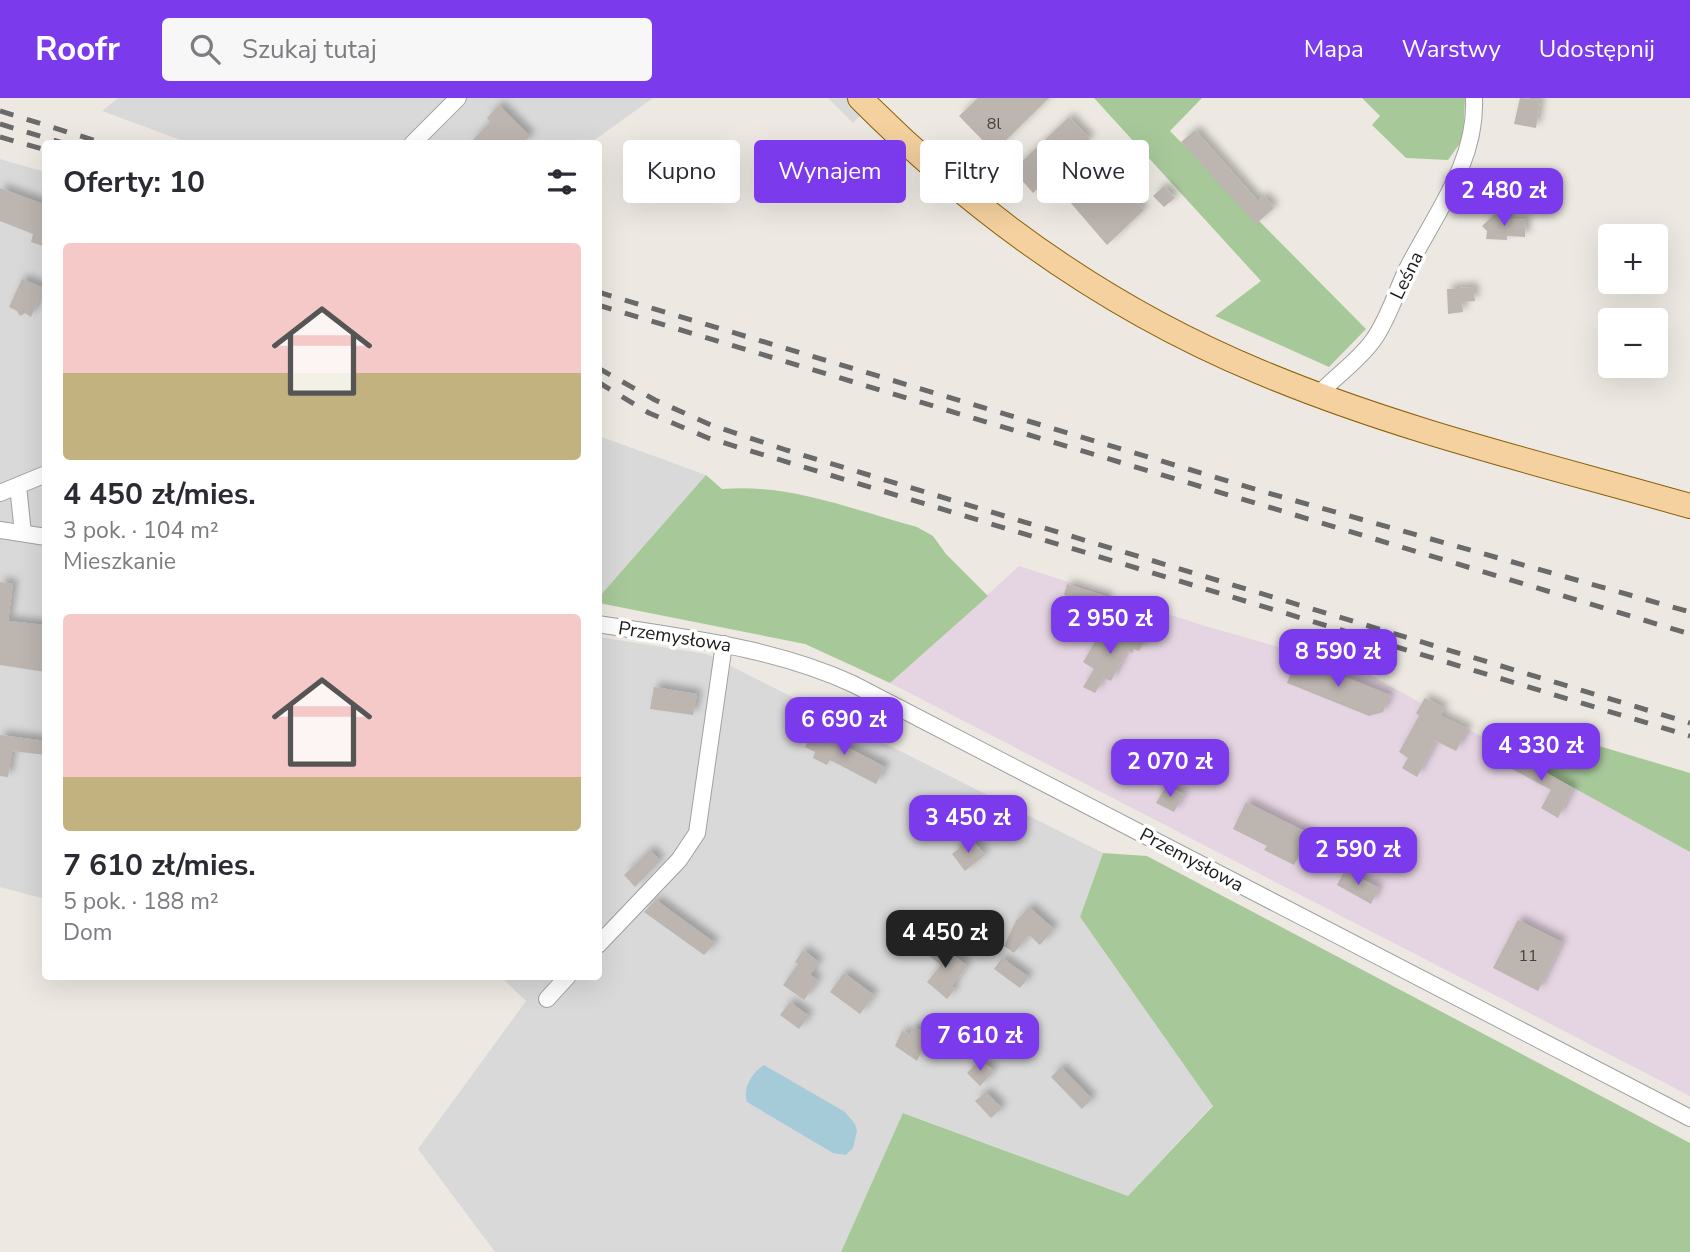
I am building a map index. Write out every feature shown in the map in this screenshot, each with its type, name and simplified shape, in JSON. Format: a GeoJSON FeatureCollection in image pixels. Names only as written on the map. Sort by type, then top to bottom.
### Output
{"type":"FeatureCollection","features":[{"type":"Feature","properties":{"kind":"main road"},"geometry":{"type":"LineString","coordinates":[[863,99],[945,178],[990,215],[1062,266],[1153,321],[1212,351],[1321,396],[1398,422],[1690,506]]}},
{"type":"Feature","properties":{"kind":"street"},"geometry":{"type":"LineString","coordinates":[[416,140],[458,98]]}},
{"type":"Feature","properties":{"kind":"street","name":"Leśna"},"geometry":{"type":"LineString","coordinates":[[1321,396],[1325,388],[1377,335],[1407,270],[1461,168],[1473,130],[1474,98]]}},
{"type":"Feature","properties":{"kind":"street"},"geometry":{"type":"LineString","coordinates":[[0,493],[42,476]]}},
{"type":"Feature","properties":{"kind":"street"},"geometry":{"type":"LineString","coordinates":[[18,486],[23,533]]}},
{"type":"Feature","properties":{"kind":"street"},"geometry":{"type":"LineString","coordinates":[[0,530],[42,536]]}},
{"type":"Feature","properties":{"kind":"street","name":"Przemysłowa"},"geometry":{"type":"LineString","coordinates":[[602,625],[724,644],[784,657],[822,670],[906,709],[1690,1118]]}},
{"type":"Feature","properties":{"kind":"street"},"geometry":{"type":"LineString","coordinates":[[602,941],[679,860],[697,833],[724,644]]}},
{"type":"Feature","properties":{"kind":"street"},"geometry":{"type":"LineString","coordinates":[[547,999],[564,980]]}},
{"type":"Feature","properties":{"kind":"shaded area"},"geometry":{"type":"Polygon","coordinates":[[[118,98],[653,98],[595,140],[181,140],[102,111],[118,98]]]}},
{"type":"Feature","properties":{"kind":"shaded area"},"geometry":{"type":"Polygon","coordinates":[[[828,98],[878,98],[853,123],[828,98]]]}},
{"type":"Feature","properties":{"kind":"shaded area"},"geometry":{"type":"Polygon","coordinates":[[[0,159],[42,171],[42,898],[0,887],[0,159]]]}},
{"type":"Feature","properties":{"kind":"shaded area"},"geometry":{"type":"Polygon","coordinates":[[[602,437],[706,475],[602,594],[602,437]]]}},
{"type":"Feature","properties":{"kind":"shaded area"},"geometry":{"type":"Polygon","coordinates":[[[1019,566],[1205,626],[1363,671],[1690,852],[1690,1096],[890,683],[1019,566]]]}},
{"type":"Feature","properties":{"kind":"shaded area"},"geometry":{"type":"Polygon","coordinates":[[[602,637],[707,654],[1103,853],[1080,917],[1213,1105],[1128,1196],[904,1113],[841,1252],[495,1252],[418,1149],[526,1001],[504,980],[602,980],[602,637]]]}},
{"type":"Feature","properties":{"kind":"green space"},"geometry":{"type":"Polygon","coordinates":[[[1094,98],[1202,98],[1170,131],[1366,329],[1329,367],[1215,316],[1261,281],[1149,158],[1149,140],[1132,140],[1094,98]]]}},
{"type":"Feature","properties":{"kind":"green space"},"geometry":{"type":"Polygon","coordinates":[[[1362,98],[1465,98],[1463,139],[1448,160],[1406,158],[1372,125],[1380,116],[1362,98]]]}},
{"type":"Feature","properties":{"kind":"green space"},"geometry":{"type":"Polygon","coordinates":[[[706,475],[722,489],[747,488],[796,494],[917,527],[933,536],[946,554],[988,596],[890,683],[805,644],[602,604],[602,594],[706,475]]]}},
{"type":"Feature","properties":{"kind":"green space"},"geometry":{"type":"Polygon","coordinates":[[[1562,735],[1690,773],[1690,852],[1487,740],[1562,735]]]}},
{"type":"Feature","properties":{"kind":"green space"},"geometry":{"type":"Polygon","coordinates":[[[1103,853],[1147,856],[1690,1143],[1690,1252],[841,1252],[903,1113],[1128,1196],[1213,1106],[1080,917],[1103,853]]]}},
{"type":"Feature","properties":{"kind":"water"},"geometry":{"type":"Polygon","coordinates":[[[764,1065],[845,1112],[857,1131],[853,1148],[846,1155],[833,1153],[747,1102],[749,1081],[764,1065]]]}},
{"type":"Feature","properties":{"kind":"building"},"geometry":{"type":"Polygon","coordinates":[[[978,98],[1049,98],[1006,140],[982,140],[959,116],[978,98]]]}},
{"type":"Feature","properties":{"kind":"building"},"geometry":{"type":"Polygon","coordinates":[[[1520,98],[1540,100],[1536,128],[1514,124],[1520,98]]]}},
{"type":"Feature","properties":{"kind":"building"},"geometry":{"type":"Polygon","coordinates":[[[499,105],[530,136],[526,140],[473,140],[490,122],[487,118],[499,105]]]}},
{"type":"Feature","properties":{"kind":"building"},"geometry":{"type":"Polygon","coordinates":[[[1069,117],[1090,139],[1089,140],[1045,140],[1069,117]]]}},
{"type":"Feature","properties":{"kind":"building"},"geometry":{"type":"Polygon","coordinates":[[[1195,130],[1258,201],[1264,196],[1274,208],[1256,224],[1181,142],[1195,130]]]}},
{"type":"Feature","properties":{"kind":"building"},"geometry":{"type":"Polygon","coordinates":[[[1037,147],[1037,189],[1033,193],[1023,182],[1023,161],[1037,147]]]}},
{"type":"Feature","properties":{"kind":"building"},"geometry":{"type":"Polygon","coordinates":[[[1164,186],[1175,198],[1164,207],[1153,196],[1164,186]]]}},
{"type":"Feature","properties":{"kind":"building"},"geometry":{"type":"Polygon","coordinates":[[[0,188],[42,204],[42,246],[31,242],[33,234],[0,221],[0,188]]]}},
{"type":"Feature","properties":{"kind":"building"},"geometry":{"type":"Polygon","coordinates":[[[1071,203],[1137,203],[1144,210],[1107,245],[1071,203]]]}},
{"type":"Feature","properties":{"kind":"building"},"geometry":{"type":"Polygon","coordinates":[[[1494,215],[1508,215],[1508,219],[1526,220],[1525,237],[1486,239],[1487,231],[1482,226],[1494,215]]]}},
{"type":"Feature","properties":{"kind":"building"},"geometry":{"type":"Polygon","coordinates":[[[22,279],[42,287],[31,317],[25,313],[20,316],[9,307],[22,279]]]}},
{"type":"Feature","properties":{"kind":"building"},"geometry":{"type":"Polygon","coordinates":[[[1473,287],[1475,301],[1462,302],[1463,312],[1448,314],[1447,289],[1473,287]]]}},
{"type":"Feature","properties":{"kind":"building"},"geometry":{"type":"Polygon","coordinates":[[[0,582],[13,584],[8,621],[42,625],[42,671],[0,665],[0,582]]]}},
{"type":"Feature","properties":{"kind":"building"},"geometry":{"type":"Polygon","coordinates":[[[1067,584],[1109,597],[1104,608],[1064,595],[1067,584]]]}},
{"type":"Feature","properties":{"kind":"building"},"geometry":{"type":"Polygon","coordinates":[[[1123,627],[1146,639],[1139,651],[1134,649],[1132,653],[1127,650],[1111,681],[1104,678],[1095,693],[1083,687],[1094,669],[1083,662],[1098,637],[1110,644],[1116,631],[1119,632],[1123,627]]]}},
{"type":"Feature","properties":{"kind":"building"},"geometry":{"type":"Polygon","coordinates":[[[1297,658],[1390,695],[1383,712],[1369,716],[1287,683],[1297,658]]]}},
{"type":"Feature","properties":{"kind":"building"},"geometry":{"type":"Polygon","coordinates":[[[654,687],[697,694],[693,715],[650,709],[654,687]]]}},
{"type":"Feature","properties":{"kind":"building"},"geometry":{"type":"Polygon","coordinates":[[[1425,698],[1444,708],[1440,715],[1468,729],[1456,751],[1436,741],[1417,777],[1402,768],[1408,758],[1399,752],[1419,716],[1416,713],[1425,698]]]}},
{"type":"Feature","properties":{"kind":"building"},"geometry":{"type":"Polygon","coordinates":[[[814,730],[885,767],[876,784],[830,760],[827,765],[813,758],[815,752],[805,747],[814,730]]]}},
{"type":"Feature","properties":{"kind":"building"},"geometry":{"type":"Polygon","coordinates":[[[0,735],[42,740],[42,755],[12,751],[8,777],[0,776],[0,735]]]}},
{"type":"Feature","properties":{"kind":"building"},"geometry":{"type":"Polygon","coordinates":[[[1506,750],[1573,788],[1558,818],[1541,808],[1551,790],[1499,762],[1506,750]]]}},
{"type":"Feature","properties":{"kind":"building"},"geometry":{"type":"Polygon","coordinates":[[[1166,786],[1184,794],[1174,812],[1156,803],[1166,786]]]}},
{"type":"Feature","properties":{"kind":"building"},"geometry":{"type":"Polygon","coordinates":[[[1246,802],[1310,834],[1294,865],[1264,850],[1267,846],[1233,829],[1246,802]]]}},
{"type":"Feature","properties":{"kind":"building"},"geometry":{"type":"Polygon","coordinates":[[[971,838],[985,855],[965,871],[952,854],[971,838]]]}},
{"type":"Feature","properties":{"kind":"building"},"geometry":{"type":"Polygon","coordinates":[[[650,850],[660,861],[635,887],[624,875],[650,850]]]}},
{"type":"Feature","properties":{"kind":"building"},"geometry":{"type":"Polygon","coordinates":[[[1345,870],[1379,888],[1371,904],[1337,885],[1345,870]]]}},
{"type":"Feature","properties":{"kind":"building"},"geometry":{"type":"Polygon","coordinates":[[[656,900],[715,943],[704,955],[644,912],[656,900]]]}},
{"type":"Feature","properties":{"kind":"building"},"geometry":{"type":"Polygon","coordinates":[[[1029,907],[1054,929],[1040,945],[1029,935],[1014,953],[1004,946],[1016,921],[1029,907]]]}},
{"type":"Feature","properties":{"kind":"building"},"geometry":{"type":"Polygon","coordinates":[[[1518,920],[1562,942],[1538,991],[1493,968],[1518,920]]]}},
{"type":"Feature","properties":{"kind":"building"},"geometry":{"type":"Polygon","coordinates":[[[937,941],[967,966],[952,986],[955,989],[947,999],[927,982],[941,965],[927,954],[937,941]]]}},
{"type":"Feature","properties":{"kind":"building"},"geometry":{"type":"Polygon","coordinates":[[[803,950],[819,962],[810,975],[818,980],[804,1000],[783,985],[798,964],[795,962],[803,950]]]}},
{"type":"Feature","properties":{"kind":"building"},"geometry":{"type":"Polygon","coordinates":[[[1002,958],[1029,977],[1020,988],[994,969],[1002,958]]]}},
{"type":"Feature","properties":{"kind":"building"},"geometry":{"type":"Polygon","coordinates":[[[844,973],[874,995],[860,1014],[830,992],[844,973]]]}},
{"type":"Feature","properties":{"kind":"building"},"geometry":{"type":"Polygon","coordinates":[[[790,1002],[809,1016],[799,1029],[780,1015],[790,1002]]]}},
{"type":"Feature","properties":{"kind":"building"},"geometry":{"type":"Polygon","coordinates":[[[913,1027],[929,1034],[917,1061],[895,1046],[902,1031],[910,1034],[913,1027]]]}},
{"type":"Feature","properties":{"kind":"building"},"geometry":{"type":"Polygon","coordinates":[[[977,1063],[987,1065],[994,1071],[980,1086],[967,1073],[977,1063]]]}},
{"type":"Feature","properties":{"kind":"building"},"geometry":{"type":"Polygon","coordinates":[[[1061,1067],[1092,1099],[1082,1109],[1051,1077],[1061,1067]]]}},
{"type":"Feature","properties":{"kind":"building"},"geometry":{"type":"Polygon","coordinates":[[[986,1092],[1002,1108],[991,1118],[975,1101],[986,1092]]]}},
{"type":"Feature","properties":{"kind":"railway"},"geometry":{"type":"LineString","coordinates":[[0,111],[93,140]]}},
{"type":"Feature","properties":{"kind":"railway"},"geometry":{"type":"LineString","coordinates":[[0,124],[53,140]]}},
{"type":"Feature","properties":{"kind":"railway"},"geometry":{"type":"LineString","coordinates":[[0,137],[42,149]]}},
{"type":"Feature","properties":{"kind":"railway"},"geometry":{"type":"LineString","coordinates":[[602,293],[1268,493],[1690,612]]}},
{"type":"Feature","properties":{"kind":"railway"},"geometry":{"type":"LineString","coordinates":[[602,306],[1690,634]]}},
{"type":"Feature","properties":{"kind":"railway"},"geometry":{"type":"LineString","coordinates":[[602,370],[655,400],[711,425],[786,450],[1690,723]]}},
{"type":"Feature","properties":{"kind":"railway"},"geometry":{"type":"LineString","coordinates":[[602,384],[649,413],[708,438],[1690,736]]}}]}
